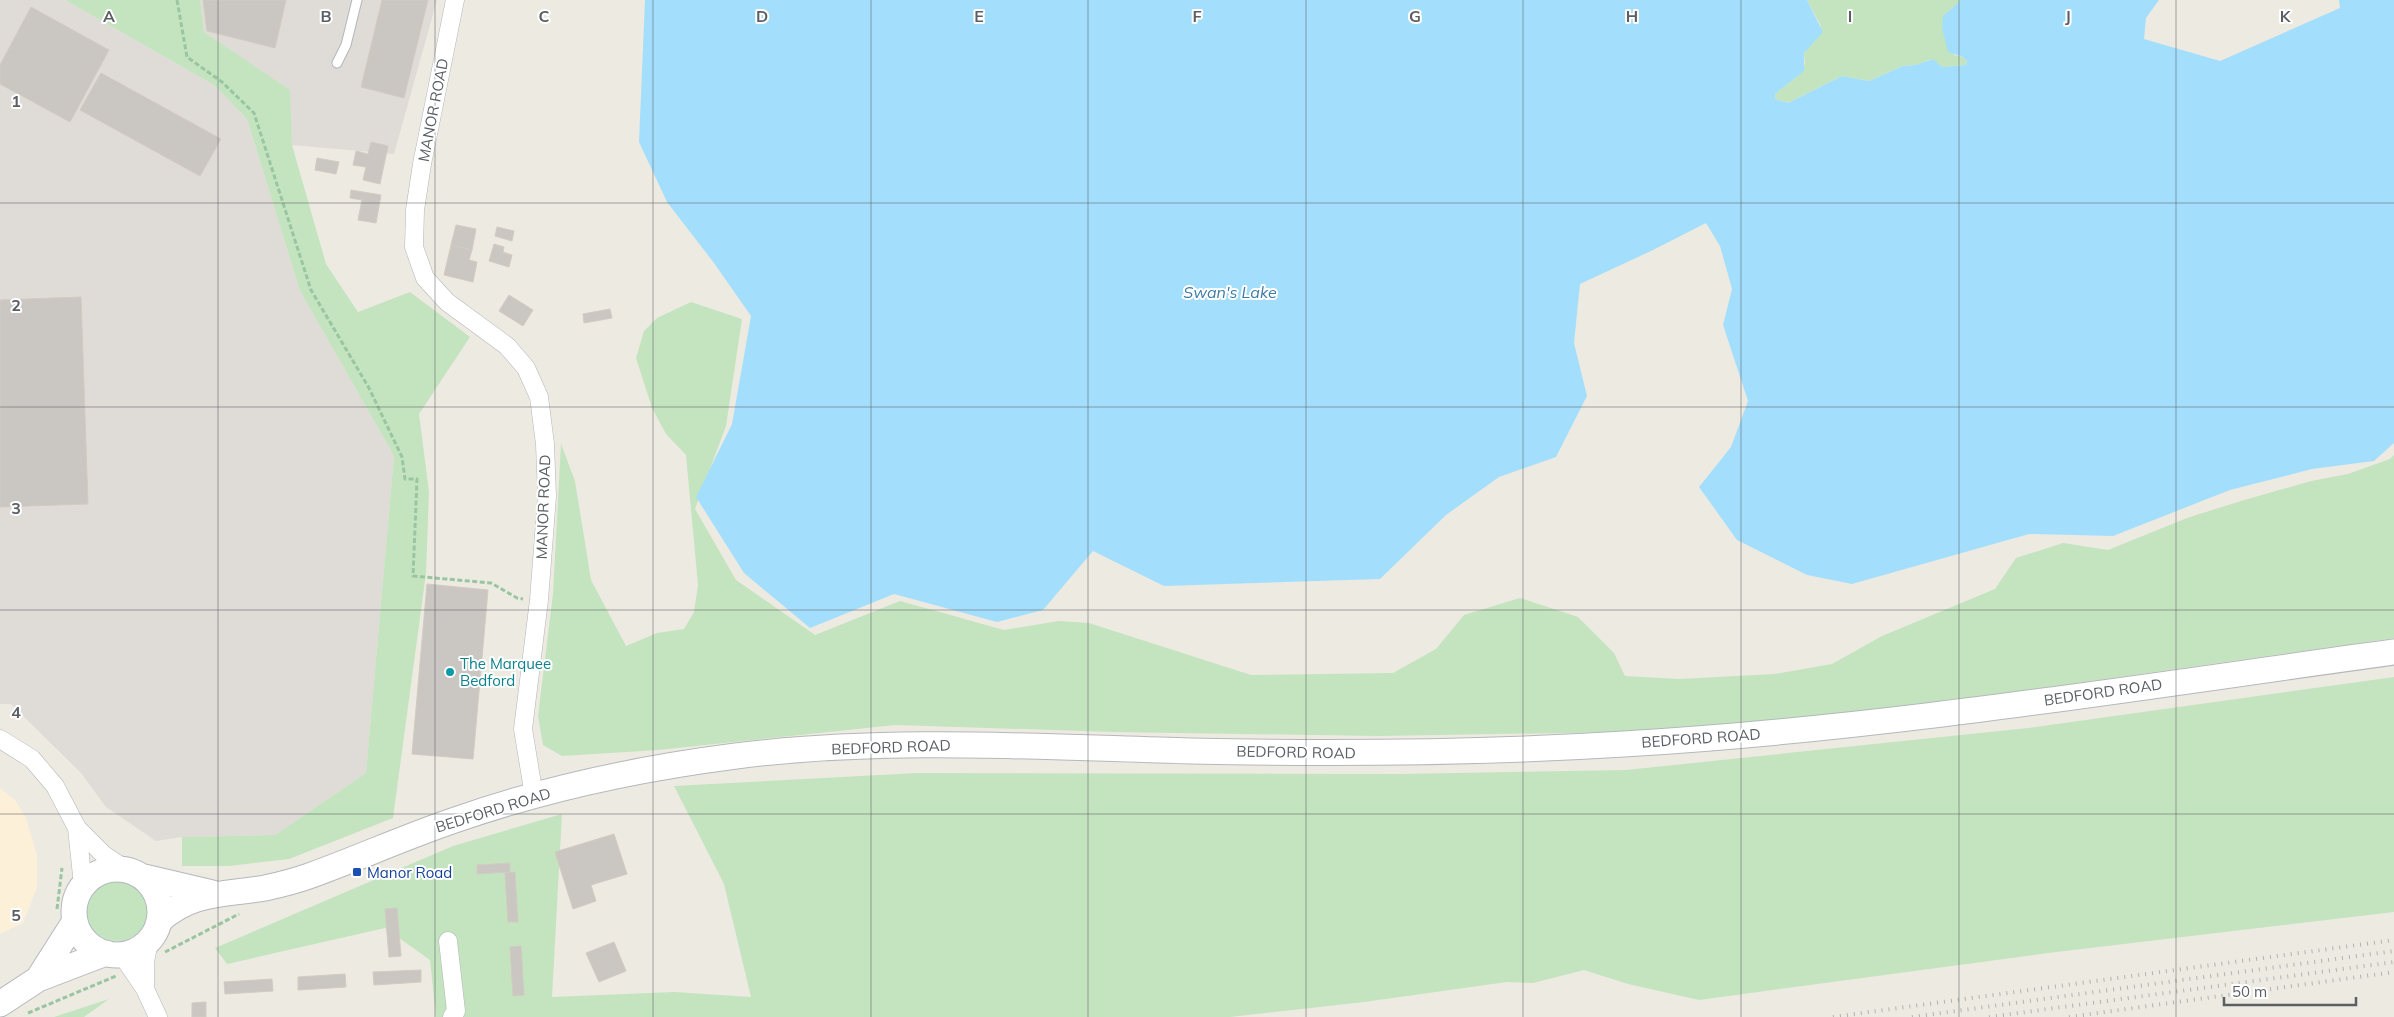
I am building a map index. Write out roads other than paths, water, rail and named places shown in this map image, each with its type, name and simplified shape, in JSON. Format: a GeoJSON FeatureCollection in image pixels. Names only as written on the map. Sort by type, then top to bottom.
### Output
{"type":"FeatureCollection","features":[{"type":"Feature","properties":{"kind":"main road","name":"BEDFORD ROAD"},"geometry":{"type":"LineString","coordinates":[[154,931],[172,910],[186,902],[213,894],[266,888],[303,878],[462,817],[534,796],[648,770],[735,756],[830,749],[933,745],[1358,753],[1515,750],[1735,737],[1937,715],[2394,652]]}},
{"type":"Feature","properties":{"kind":"main road"},"geometry":{"type":"LineString","coordinates":[[0,1004],[38,979],[117,961],[142,947],[154,931],[158,897],[134,873],[101,871],[91,877],[82,885],[38,979]]}},
{"type":"Feature","properties":{"kind":"main road","name":"BEDFORD ROAD"},"geometry":{"type":"LineString","coordinates":[[134,873],[213,894]]}},
{"type":"Feature","properties":{"kind":"main road"},"geometry":{"type":"LineString","coordinates":[[66,916],[78,932],[95,949],[117,961]]}},
{"type":"Feature","properties":{"kind":"street","name":"MANOR ROAD"},"geometry":{"type":"LineString","coordinates":[[454,0],[422,164],[415,210],[414,247],[425,278],[447,302],[507,346],[526,368],[539,397],[545,444],[547,496],[538,600],[522,729],[534,796]]}},
{"type":"Feature","properties":{"kind":"street"},"geometry":{"type":"LineString","coordinates":[[0,739],[32,759],[55,786],[77,828],[104,854],[134,873]]}},
{"type":"Feature","properties":{"kind":"street"},"geometry":{"type":"LineString","coordinates":[[77,828],[82,885]]}},
{"type":"Feature","properties":{"kind":"street"},"geometry":{"type":"LineString","coordinates":[[145,989],[145,962],[154,931]]}},
{"type":"Feature","properties":{"kind":"street"},"geometry":{"type":"LineString","coordinates":[[448,941],[456,1011],[452,1017]]}},
{"type":"Feature","properties":{"kind":"street"},"geometry":{"type":"LineString","coordinates":[[117,961],[145,989],[158,1017]]}},
{"type":"Feature","properties":{"kind":"lane"},"geometry":{"type":"LineString","coordinates":[[337,63],[346,45],[357,0]]}},
{"type":"Feature","properties":{"kind":"water","name":"Swan's Lake"},"geometry":{"type":"Polygon","coordinates":[[[645,0],[1807,0],[1823,32],[1804,53],[1804,71],[1775,94],[1775,99],[1788,103],[1842,76],[1869,81],[1903,66],[1915,65],[1933,59],[1942,67],[1966,65],[1967,61],[1963,57],[1948,52],[1942,28],[1943,16],[1961,0],[2159,0],[2146,18],[2144,39],[2220,61],[2340,8],[2339,0],[2394,0],[2394,443],[2374,461],[2312,469],[2230,490],[2113,536],[2029,534],[1852,584],[1807,575],[1737,540],[1699,487],[1731,447],[1748,401],[1723,325],[1732,289],[1720,246],[1706,223],[1580,284],[1574,343],[1587,396],[1556,457],[1499,477],[1446,515],[1380,579],[1164,586],[1093,551],[1043,610],[997,622],[894,594],[810,628],[744,573],[696,497],[732,424],[751,316],[714,263],[667,202],[639,142],[645,0]]]}},
{"type":"Feature","properties":{"kind":"railway"},"geometry":{"type":"LineString","coordinates":[[1833,1017],[2394,940]]}},
{"type":"Feature","properties":{"kind":"railway"},"geometry":{"type":"LineString","coordinates":[[1912,1017],[2394,951]]}},
{"type":"Feature","properties":{"kind":"railway"},"geometry":{"type":"LineString","coordinates":[[1989,1017],[2394,962]]}},
{"type":"Feature","properties":{"kind":"railway"},"geometry":{"type":"LineString","coordinates":[[2069,1017],[2394,972]]}},
{"type":"Feature","properties":{"kind":"place","name":"The Marquee Bedford"},"geometry":{"type":"Point","coordinates":[450,672]}},
{"type":"Feature","properties":{"kind":"place","name":"Manor Road"},"geometry":{"type":"Point","coordinates":[357,872]}}]}
